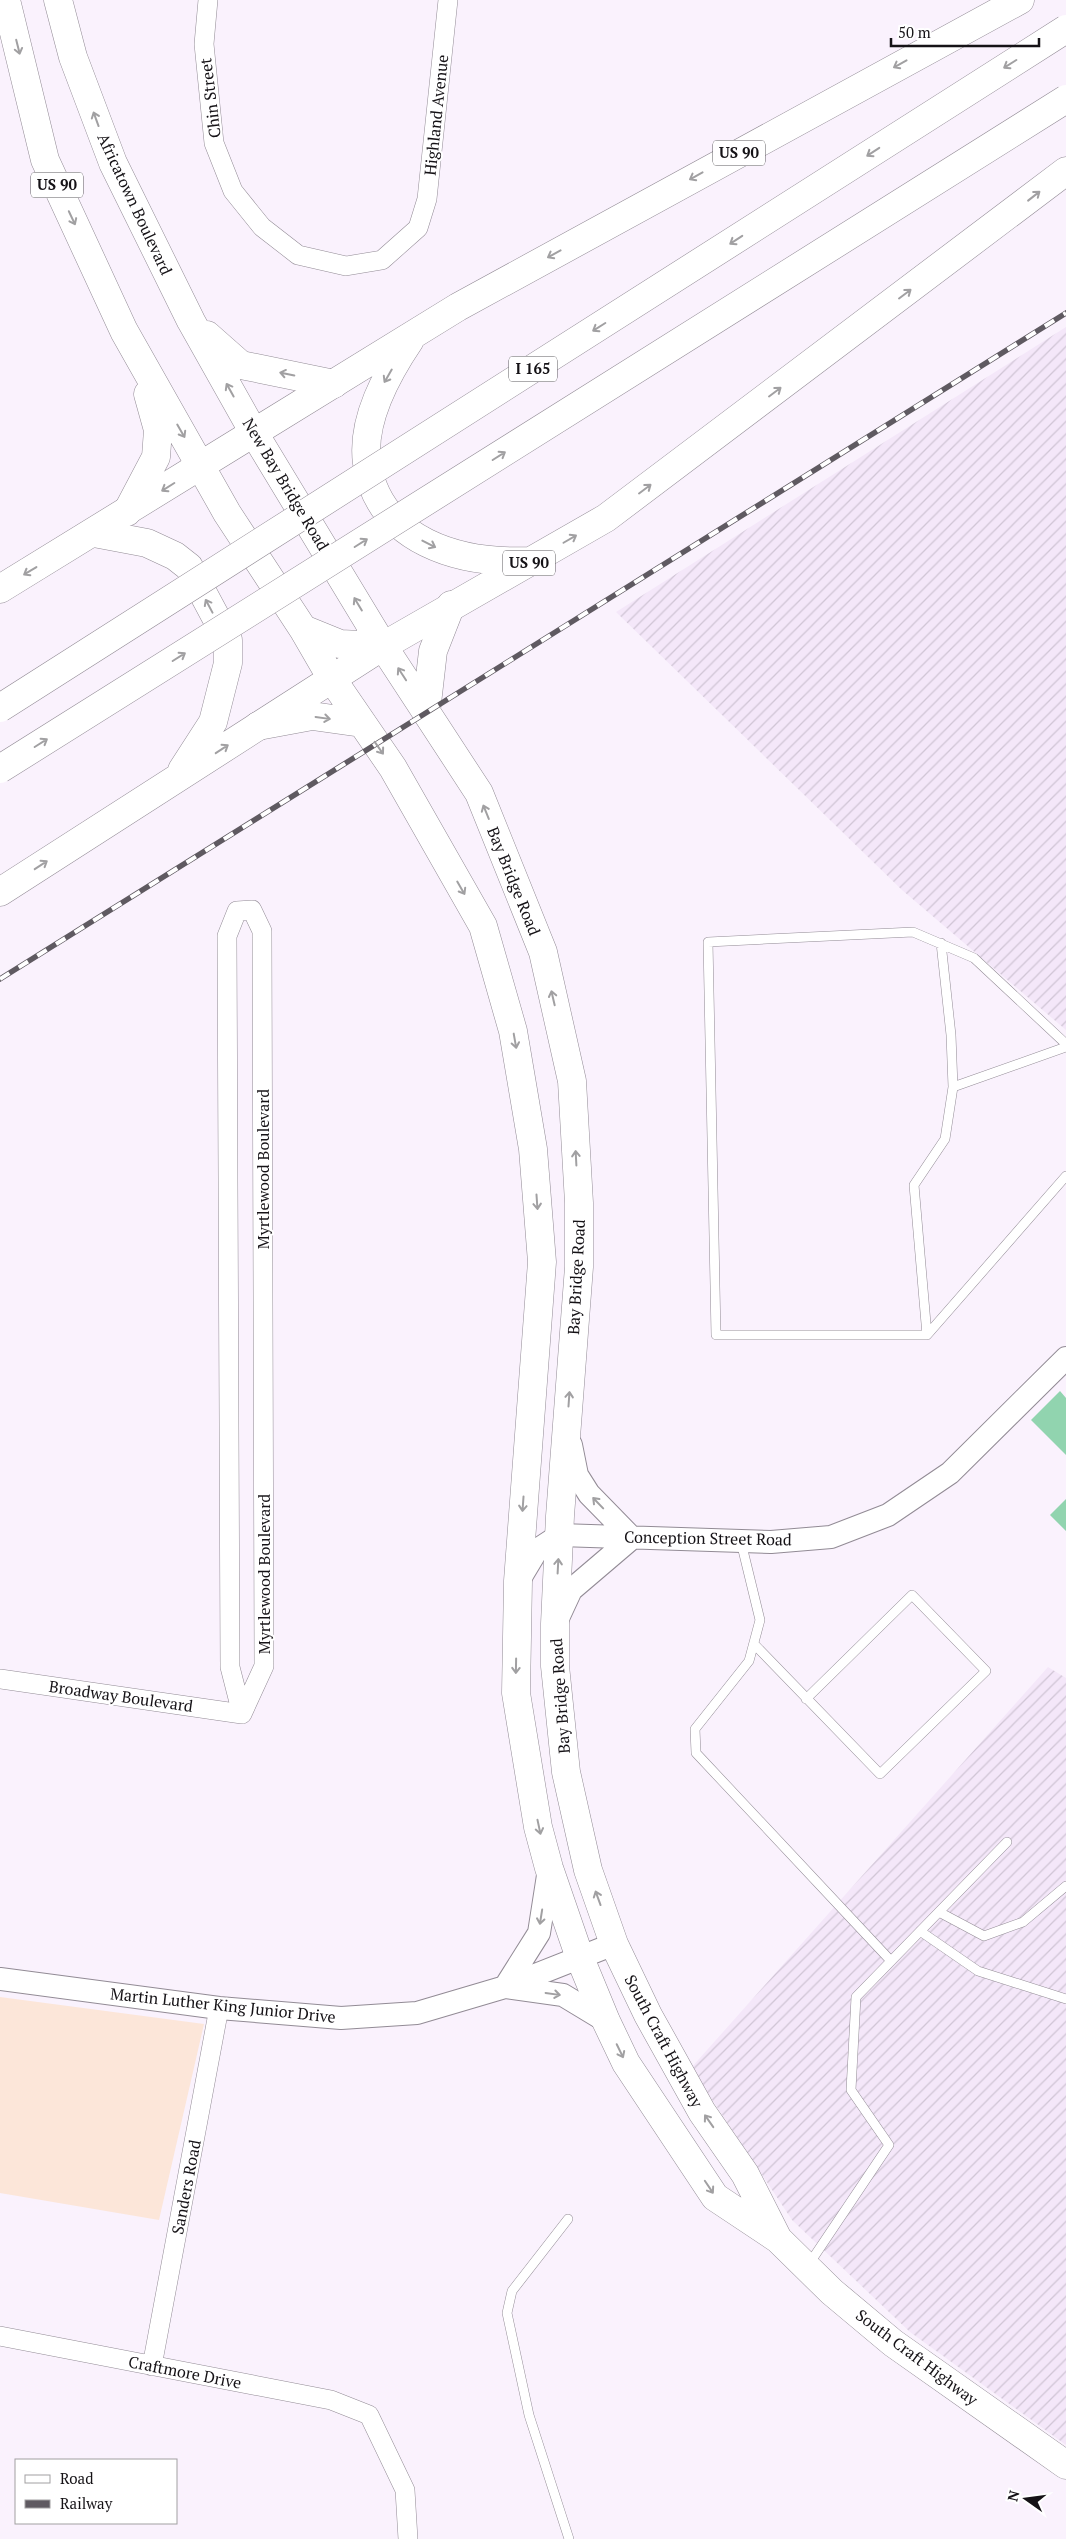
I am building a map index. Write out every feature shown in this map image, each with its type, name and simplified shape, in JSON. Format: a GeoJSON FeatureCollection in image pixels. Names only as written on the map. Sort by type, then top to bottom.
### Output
{"type":"FeatureCollection","features":[{"type":"Feature","properties":{"kind":"main road","name":"US 90"},"geometry":{"type":"LineString","coordinates":[[6,0],[45,160],[124,331],[227,513],[303,629],[332,679],[451,606],[606,518],[1066,171]]}},
{"type":"Feature","properties":{"kind":"main road","name":"Africatown Boulevard"},"geometry":{"type":"LineString","coordinates":[[58,0],[73,57],[112,163],[191,321]]}},
{"type":"Feature","properties":{"kind":"main road","name":"US 90"},"geometry":{"type":"LineString","coordinates":[[334,384],[458,306],[1020,0]]}},
{"type":"Feature","properties":{"kind":"main road","name":"I 165"},"geometry":{"type":"LineString","coordinates":[[0,708],[1066,29]]}},
{"type":"Feature","properties":{"kind":"main road"},"geometry":{"type":"LineString","coordinates":[[0,769],[1066,99]]}},
{"type":"Feature","properties":{"kind":"main road"},"geometry":{"type":"LineString","coordinates":[[191,321],[241,365],[334,384]]}},
{"type":"Feature","properties":{"kind":"main road","name":"New Bay Bridge Road"},"geometry":{"type":"LineString","coordinates":[[191,321],[254,433],[383,646]]}},
{"type":"Feature","properties":{"kind":"main road"},"geometry":{"type":"LineString","coordinates":[[414,335],[382,387],[375,405],[368,438],[367,462],[375,493],[386,511],[403,527],[430,545],[445,551],[489,561],[533,561]]}},
{"type":"Feature","properties":{"kind":"main road"},"geometry":{"type":"LineString","coordinates":[[127,512],[156,457],[158,444],[158,430],[139,358]]}},
{"type":"Feature","properties":{"kind":"main road"},"geometry":{"type":"LineString","coordinates":[[0,589],[334,384]]}},
{"type":"Feature","properties":{"kind":"main road"},"geometry":{"type":"LineString","coordinates":[[94,533],[147,543],[175,556],[189,567],[228,640],[228,663],[213,722],[178,778]]}},
{"type":"Feature","properties":{"kind":"main road"},"geometry":{"type":"LineString","coordinates":[[426,712],[433,651],[451,606]]}},
{"type":"Feature","properties":{"kind":"main road"},"geometry":{"type":"LineString","coordinates":[[303,629],[340,644],[383,646]]}},
{"type":"Feature","properties":{"kind":"main road","name":"Bay Bridge Road"},"geometry":{"type":"LineString","coordinates":[[383,646],[479,793],[539,944],[572,1081],[579,1203],[579,1267],[560,1535],[555,1624],[555,1666],[566,1772],[588,1870],[614,1944]]}},
{"type":"Feature","properties":{"kind":"main road"},"geometry":{"type":"LineString","coordinates":[[0,892],[332,679],[393,768],[483,926],[513,1031],[533,1149],[542,1262],[518,1581],[516,1693],[538,1827],[549,1868],[580,1958]]}},
{"type":"Feature","properties":{"kind":"main road"},"geometry":{"type":"LineString","coordinates":[[258,726],[312,716],[362,723]]}},
{"type":"Feature","properties":{"kind":"main road"},"geometry":{"type":"LineString","coordinates":[[538,1312],[552,1357],[543,1514],[560,1535]]}},
{"type":"Feature","properties":{"kind":"main road","name":"South Craft Highway"},"geometry":{"type":"LineString","coordinates":[[614,1944],[652,2023],[702,2112],[745,2174],[778,2239]]}},
{"type":"Feature","properties":{"kind":"main road","name":"South Craft Highway"},"geometry":{"type":"LineString","coordinates":[[580,1958],[626,2063],[715,2197],[778,2239],[806,2268],[893,2343],[1066,2465]]}},
{"type":"Feature","properties":{"kind":"street","name":"Chin Street"},"geometry":{"type":"LineString","coordinates":[[208,0],[204,44],[214,143],[233,191],[262,227],[298,255],[346,266],[382,260],[418,228]]}},
{"type":"Feature","properties":{"kind":"street","name":"Highland Avenue"},"geometry":{"type":"LineString","coordinates":[[418,228],[427,198],[448,0]]}},
{"type":"Feature","properties":{"kind":"street","name":"Myrtlewood Boulevard"},"geometry":{"type":"LineString","coordinates":[[252,910],[262,931],[264,1666],[242,1714],[230,1667],[227,936],[237,911],[252,910]]}},
{"type":"Feature","properties":{"kind":"street","name":"Conception Street Road"},"geometry":{"type":"LineString","coordinates":[[560,1535],[741,1542],[771,1542],[831,1537],[888,1515],[950,1472],[1066,1358]]}},
{"type":"Feature","properties":{"kind":"street"},"geometry":{"type":"LineString","coordinates":[[555,1624],[571,1590],[632,1538],[589,1494],[577,1475],[568,1427]]}},
{"type":"Feature","properties":{"kind":"street"},"geometry":{"type":"LineString","coordinates":[[518,1581],[536,1550],[560,1535]]}},
{"type":"Feature","properties":{"kind":"street","name":"Broadway Boulevard"},"geometry":{"type":"LineString","coordinates":[[0,1679],[242,1714]]}},
{"type":"Feature","properties":{"kind":"street"},"geometry":{"type":"LineString","coordinates":[[549,1868],[539,1933],[505,1987],[563,1995],[606,2021]]}},
{"type":"Feature","properties":{"kind":"street","name":"Martin Luther King Junior Drive"},"geometry":{"type":"LineString","coordinates":[[0,1979],[220,2008],[341,2018],[417,2013],[505,1987],[614,1944]]}},
{"type":"Feature","properties":{"kind":"street","name":"Sanders Road"},"geometry":{"type":"LineString","coordinates":[[152,2366],[220,2008]]}},
{"type":"Feature","properties":{"kind":"street","name":"Craftmore Drive"},"geometry":{"type":"LineString","coordinates":[[0,2336],[331,2400],[369,2415],[405,2490],[408,2539]]}},
{"type":"Feature","properties":{"kind":"lane"},"geometry":{"type":"LineString","coordinates":[[953,1087],[1066,1046],[974,958],[913,932],[708,942],[716,1335],[927,1335],[1066,1176]]}},
{"type":"Feature","properties":{"kind":"lane"},"geometry":{"type":"LineString","coordinates":[[927,1335],[914,1185],[945,1139],[953,1087],[951,1034],[941,943]]}},
{"type":"Feature","properties":{"kind":"lane"},"geometry":{"type":"LineString","coordinates":[[741,1542],[760,1620],[749,1661],[695,1729],[696,1753],[891,1961]]}},
{"type":"Feature","properties":{"kind":"lane"},"geometry":{"type":"LineString","coordinates":[[754,1644],[806,1699],[880,1774],[986,1671],[912,1595],[806,1699]]}},
{"type":"Feature","properties":{"kind":"lane"},"geometry":{"type":"LineString","coordinates":[[806,2268],[889,2145],[851,2090],[856,1998],[1007,1842]]}},
{"type":"Feature","properties":{"kind":"lane"},"geometry":{"type":"LineString","coordinates":[[939,1912],[984,1936],[1023,1922],[1066,1886]]}},
{"type":"Feature","properties":{"kind":"lane"},"geometry":{"type":"LineString","coordinates":[[920,1931],[978,1970],[1066,1999]]}},
{"type":"Feature","properties":{"kind":"lane"},"geometry":{"type":"LineString","coordinates":[[568,2219],[512,2291],[507,2313],[529,2415],[569,2539]]}},
{"type":"Feature","properties":{"kind":"shaded area"},"geometry":{"type":"Polygon","coordinates":[[[1066,327],[1066,1030],[902,890],[616,612],[1066,327]]]}},
{"type":"Feature","properties":{"kind":"shaded area"},"geometry":{"type":"Polygon","coordinates":[[[1048,1667],[1066,1678],[1066,2445],[910,2332],[792,2220],[691,2068],[1048,1667]]]}},
{"type":"Feature","properties":{"kind":"shaded area"},"geometry":{"type":"Polygon","coordinates":[[[0,1997],[204,2024],[159,2220],[0,2193],[0,1997]]]}},
{"type":"Feature","properties":{"kind":"green space"},"geometry":{"type":"Polygon","coordinates":[[[1060,1391],[1066,1398],[1066,1455],[1031,1420],[1060,1391]]]}},
{"type":"Feature","properties":{"kind":"green space"},"geometry":{"type":"Polygon","coordinates":[[[1066,1499],[1066,1531],[1050,1515],[1066,1499]]]}},
{"type":"Feature","properties":{"kind":"railway"},"geometry":{"type":"LineString","coordinates":[[0,979],[1066,313]]}}]}
